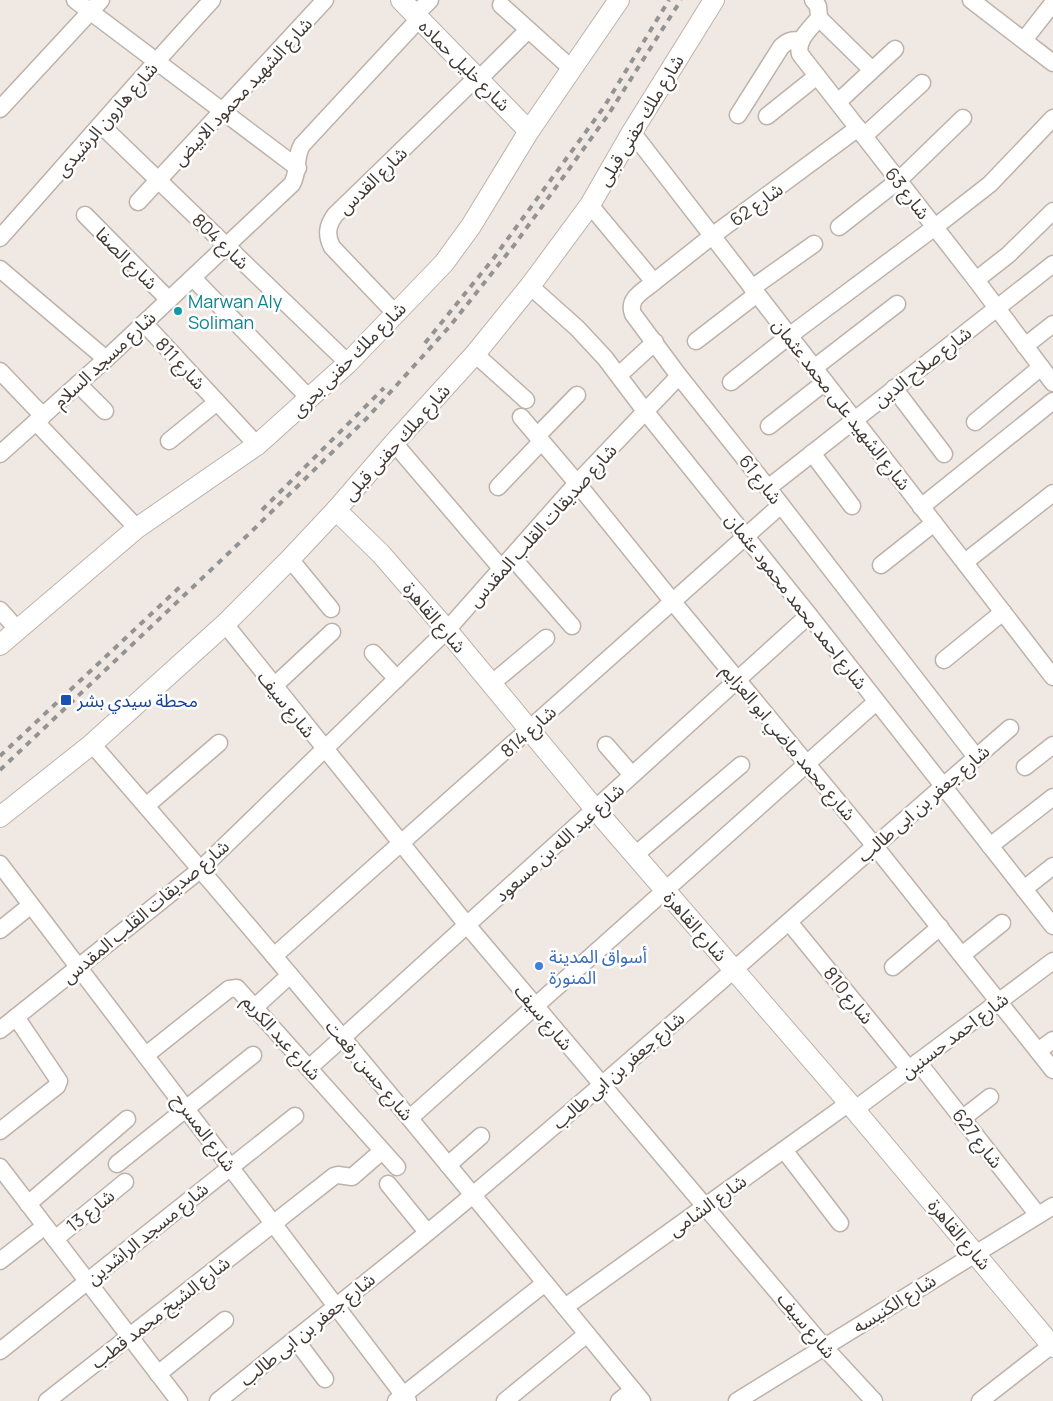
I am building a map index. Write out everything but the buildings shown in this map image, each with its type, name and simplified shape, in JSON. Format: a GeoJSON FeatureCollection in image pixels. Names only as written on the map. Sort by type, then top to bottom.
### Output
{"type":"FeatureCollection","features":[{"type":"Feature","properties":{"kind":"street"},"geometry":{"type":"LineString","coordinates":[[75,0],[96,6],[156,61],[298,168]]}},
{"type":"Feature","properties":{"kind":"street","name":"شارع هارون الرشيدى"},"geometry":{"type":"LineString","coordinates":[[0,238],[212,0]]}},
{"type":"Feature","properties":{"kind":"street","name":"شارع الشهيد محمود الابيض"},"geometry":{"type":"LineString","coordinates":[[159,181],[325,0]]}},
{"type":"Feature","properties":{"kind":"street","name":"شارع خليل حماده"},"geometry":{"type":"LineString","coordinates":[[400,0],[529,131]]}},
{"type":"Feature","properties":{"kind":"street","name":"شارع مسجد السلام"},"geometry":{"type":"LineString","coordinates":[[0,454],[106,359],[292,184],[297,175],[296,159],[302,145],[417,17],[430,0]]}},
{"type":"Feature","properties":{"kind":"street","name":"شارع ملك حفنى بحرى"},"geometry":{"type":"LineString","coordinates":[[0,645],[137,528],[257,445],[348,363],[444,263],[471,226],[529,131],[620,0]]}},
{"type":"Feature","properties":{"kind":"street","name":"شارع ملك حفنى قبلى"},"geometry":{"type":"LineString","coordinates":[[0,817],[92,744],[225,624],[336,510],[475,354],[530,286],[590,205],[632,132],[714,0]]}},
{"type":"Feature","properties":{"kind":"street"},"geometry":{"type":"LineString","coordinates":[[813,0],[818,6],[819,18],[872,70]]}},
{"type":"Feature","properties":{"kind":"street"},"geometry":{"type":"LineString","coordinates":[[975,1],[1053,63]]}},
{"type":"Feature","properties":{"kind":"street"},"geometry":{"type":"LineString","coordinates":[[1024,40],[1053,2]]}},
{"type":"Feature","properties":{"kind":"street"},"geometry":{"type":"LineString","coordinates":[[501,5],[572,69]]}},
{"type":"Feature","properties":{"kind":"street"},"geometry":{"type":"LineString","coordinates":[[0,109],[96,6]]}},
{"type":"Feature","properties":{"kind":"street"},"geometry":{"type":"LineString","coordinates":[[738,115],[781,47],[786,42],[793,40],[801,41],[819,18]]}},
{"type":"Feature","properties":{"kind":"street"},"geometry":{"type":"LineString","coordinates":[[478,78],[528,30]]}},
{"type":"Feature","properties":{"kind":"street","name":"شارع 63"},"geometry":{"type":"LineString","coordinates":[[801,41],[799,45],[800,54],[976,280],[1053,383]]}},
{"type":"Feature","properties":{"kind":"street"},"geometry":{"type":"LineString","coordinates":[[838,102],[895,49]]}},
{"type":"Feature","properties":{"kind":"street"},"geometry":{"type":"LineString","coordinates":[[767,116],[817,76]]}},
{"type":"Feature","properties":{"kind":"street","name":"شارع القدس"},"geometry":{"type":"LineString","coordinates":[[395,313],[332,247],[328,239],[330,222],[335,215],[478,78]]}},
{"type":"Feature","properties":{"kind":"street","name":"شارع 62"},"geometry":{"type":"LineString","coordinates":[[654,282],[712,236],[861,132],[922,83]]}},
{"type":"Feature","properties":{"kind":"street"},"geometry":{"type":"LineString","coordinates":[[839,227],[899,180],[963,118]]}},
{"type":"Feature","properties":{"kind":"street"},"geometry":{"type":"LineString","coordinates":[[731,382],[990,184],[1053,118]]}},
{"type":"Feature","properties":{"kind":"street","name":"شارع 804"},"geometry":{"type":"LineString","coordinates":[[101,125],[348,363]]}},
{"type":"Feature","properties":{"kind":"street","name":"شارع الشهيد على محمد عثمان"},"geometry":{"type":"LineString","coordinates":[[632,132],[1053,676]]}},
{"type":"Feature","properties":{"kind":"street"},"geometry":{"type":"LineString","coordinates":[[138,202],[159,181]]}},
{"type":"Feature","properties":{"kind":"street"},"geometry":{"type":"LineString","coordinates":[[590,205],[654,282]]}},
{"type":"Feature","properties":{"kind":"street"},"geometry":{"type":"LineString","coordinates":[[976,280],[1008,254],[1053,211]]}},
{"type":"Feature","properties":{"kind":"street","name":"شارع الصفا"},"geometry":{"type":"LineString","coordinates":[[85,215],[169,300]]}},
{"type":"Feature","properties":{"kind":"street"},"geometry":{"type":"LineString","coordinates":[[696,340],[814,244]]}},
{"type":"Feature","properties":{"kind":"street","name":"شارع صلاح الدين"},"geometry":{"type":"LineString","coordinates":[[768,488],[1053,264]]}},
{"type":"Feature","properties":{"kind":"street"},"geometry":{"type":"LineString","coordinates":[[0,269],[106,359]]}},
{"type":"Feature","properties":{"kind":"street"},"geometry":{"type":"LineString","coordinates":[[193,278],[310,399]]}},
{"type":"Feature","properties":{"kind":"street","name":"شارع 61"},"geometry":{"type":"LineString","coordinates":[[654,282],[634,298],[633,314],[679,376],[976,757]]}},
{"type":"Feature","properties":{"kind":"street","name":"شارع احمد محمد محمود عثمان"},"geometry":{"type":"LineString","coordinates":[[530,286],[582,333],[619,375],[645,412],[809,616],[1053,926]]}},
{"type":"Feature","properties":{"kind":"street"},"geometry":{"type":"LineString","coordinates":[[814,368],[897,304]]}},
{"type":"Feature","properties":{"kind":"street","name":"شارع 811"},"geometry":{"type":"LineString","coordinates":[[144,323],[257,445]]}},
{"type":"Feature","properties":{"kind":"street"},"geometry":{"type":"LineString","coordinates":[[1025,346],[1053,324]]}},
{"type":"Feature","properties":{"kind":"street"},"geometry":{"type":"LineString","coordinates":[[619,375],[655,342]]}},
{"type":"Feature","properties":{"kind":"street"},"geometry":{"type":"LineString","coordinates":[[475,354],[526,400]]}},
{"type":"Feature","properties":{"kind":"street"},"geometry":{"type":"LineString","coordinates":[[975,422],[1041,367]]}},
{"type":"Feature","properties":{"kind":"street"},"geometry":{"type":"LineString","coordinates":[[0,372],[39,419],[137,528]]}},
{"type":"Feature","properties":{"kind":"street","name":"شارع صديقات القلب المقدس"},"geometry":{"type":"LineString","coordinates":[[0,1030],[201,869],[447,630],[577,483],[679,376]]}},
{"type":"Feature","properties":{"kind":"street"},"geometry":{"type":"LineString","coordinates":[[769,426],[825,382]]}},
{"type":"Feature","properties":{"kind":"street"},"geometry":{"type":"LineString","coordinates":[[78,384],[105,411]]}},
{"type":"Feature","properties":{"kind":"street"},"geometry":{"type":"LineString","coordinates":[[894,388],[944,454]]}},
{"type":"Feature","properties":{"kind":"street"},"geometry":{"type":"LineString","coordinates":[[498,487],[577,395]]}},
{"type":"Feature","properties":{"kind":"street"},"geometry":{"type":"LineString","coordinates":[[921,507],[1053,401]]}},
{"type":"Feature","properties":{"kind":"street","name":"شارع 811"},"geometry":{"type":"LineString","coordinates":[[169,441],[217,402]]}},
{"type":"Feature","properties":{"kind":"street","name":"شارع محمد ماضي ابو العزايم"},"geometry":{"type":"LineString","coordinates":[[521,417],[874,845],[1053,1070]]}},
{"type":"Feature","properties":{"kind":"street"},"geometry":{"type":"LineString","coordinates":[[394,443],[506,562],[572,626]]}},
{"type":"Feature","properties":{"kind":"street"},"geometry":{"type":"LineString","coordinates":[[812,452],[852,506]]}},
{"type":"Feature","properties":{"kind":"street"},"geometry":{"type":"LineString","coordinates":[[965,562],[1053,493]]}},
{"type":"Feature","properties":{"kind":"street","name":"شارع 814"},"geometry":{"type":"LineString","coordinates":[[274,956],[781,506]]}},
{"type":"Feature","properties":{"kind":"street","name":"شارع القاهرة"},"geometry":{"type":"LineString","coordinates":[[336,510],[381,554],[447,630],[595,809],[976,1252],[1053,1345]]}},
{"type":"Feature","properties":{"kind":"street"},"geometry":{"type":"LineString","coordinates":[[881,565],[934,523]]}},
{"type":"Feature","properties":{"kind":"street"},"geometry":{"type":"LineString","coordinates":[[290,559],[331,609]]}},
{"type":"Feature","properties":{"kind":"street"},"geometry":{"type":"LineString","coordinates":[[0,610],[18,630]]}},
{"type":"Feature","properties":{"kind":"street"},"geometry":{"type":"LineString","coordinates":[[944,660],[1003,612]]}},
{"type":"Feature","properties":{"kind":"street","name":"شارع عبد الله بن مسعود"},"geometry":{"type":"LineString","coordinates":[[309,1068],[809,616]]}},
{"type":"Feature","properties":{"kind":"street","name":"شارع سيف"},"geometry":{"type":"LineString","coordinates":[[225,624],[273,687],[467,925],[824,1347],[874,1401]]}},
{"type":"Feature","properties":{"kind":"street"},"geometry":{"type":"LineString","coordinates":[[273,687],[332,632]]}},
{"type":"Feature","properties":{"kind":"street"},"geometry":{"type":"LineString","coordinates":[[491,684],[546,638]]}},
{"type":"Feature","properties":{"kind":"street"},"geometry":{"type":"LineString","coordinates":[[373,652],[397,678]]}},
{"type":"Feature","properties":{"kind":"street"},"geometry":{"type":"LineString","coordinates":[[410,1118],[876,702]]}},
{"type":"Feature","properties":{"kind":"street","name":"شارع جعفر بن ابى طالب"},"geometry":{"type":"LineString","coordinates":[[218,1401],[473,1195],[734,971],[874,845],[1010,728]]}},
{"type":"Feature","properties":{"kind":"street"},"geometry":{"type":"LineString","coordinates":[[146,806],[219,742]]}},
{"type":"Feature","properties":{"kind":"street","name":"شارع حسن رفعت"},"geometry":{"type":"LineString","coordinates":[[92,744],[343,1037],[637,1395]]}},
{"type":"Feature","properties":{"kind":"street"},"geometry":{"type":"LineString","coordinates":[[606,745],[632,775]]}},
{"type":"Feature","properties":{"kind":"street"},"geometry":{"type":"LineString","coordinates":[[1025,767],[1053,745]]}},
{"type":"Feature","properties":{"kind":"street"},"geometry":{"type":"LineString","coordinates":[[636,855],[741,765]]}},
{"type":"Feature","properties":{"kind":"street"},"geometry":{"type":"LineString","coordinates":[[990,846],[1053,797]]}},
{"type":"Feature","properties":{"kind":"street","name":"شارع المسرح"},"geometry":{"type":"LineString","coordinates":[[0,864],[231,1166],[402,1399]]}},
{"type":"Feature","properties":{"kind":"street"},"geometry":{"type":"LineString","coordinates":[[1024,889],[1053,866]]}},
{"type":"Feature","properties":{"kind":"street"},"geometry":{"type":"LineString","coordinates":[[0,930],[31,905]]}},
{"type":"Feature","properties":{"kind":"street","name":"شارع 810"},"geometry":{"type":"LineString","coordinates":[[789,922],[913,1065]]}},
{"type":"Feature","properties":{"kind":"street"},"geometry":{"type":"LineString","coordinates":[[962,955],[1002,922]]}},
{"type":"Feature","properties":{"kind":"street"},"geometry":{"type":"LineString","coordinates":[[894,966],[940,928]]}},
{"type":"Feature","properties":{"kind":"street","name":"شارع احمد حسنين"},"geometry":{"type":"LineString","coordinates":[[852,1107],[913,1065],[1053,961]]}},
{"type":"Feature","properties":{"kind":"street"},"geometry":{"type":"LineString","coordinates":[[256,1007],[290,975]]}},
{"type":"Feature","properties":{"kind":"street","name":"شارع عبد الكريم"},"geometry":{"type":"LineString","coordinates":[[146,1055],[233,987],[240,990],[397,1167]]}},
{"type":"Feature","properties":{"kind":"street"},"geometry":{"type":"LineString","coordinates":[[0,1131],[57,1086],[59,1081],[16,1017]]}},
{"type":"Feature","properties":{"kind":"street"},"geometry":{"type":"LineString","coordinates":[[1038,1051],[1053,1040]]}},
{"type":"Feature","properties":{"kind":"street"},"geometry":{"type":"LineString","coordinates":[[117,1164],[252,1055]]}},
{"type":"Feature","properties":{"kind":"street","name":"شارع 627"},"geometry":{"type":"LineString","coordinates":[[913,1065],[962,1118],[1038,1215]]}},
{"type":"Feature","properties":{"kind":"street"},"geometry":{"type":"LineString","coordinates":[[962,1118],[990,1097]]}},
{"type":"Feature","properties":{"kind":"street","name":"شارع الشامى"},"geometry":{"type":"LineString","coordinates":[[565,1307],[784,1150],[852,1107]]}},
{"type":"Feature","properties":{"kind":"street","name":"شارع مسجد الراشدين"},"geometry":{"type":"LineString","coordinates":[[0,1351],[295,1116]]}},
{"type":"Feature","properties":{"kind":"street"},"geometry":{"type":"LineString","coordinates":[[28,1204],[127,1119]]}},
{"type":"Feature","properties":{"kind":"street"},"geometry":{"type":"LineString","coordinates":[[448,1165],[481,1136]]}},
{"type":"Feature","properties":{"kind":"street"},"geometry":{"type":"LineString","coordinates":[[784,1150],[840,1223]]}},
{"type":"Feature","properties":{"kind":"street"},"geometry":{"type":"LineString","coordinates":[[273,1223],[334,1176],[352,1177],[382,1151]]}},
{"type":"Feature","properties":{"kind":"street"},"geometry":{"type":"LineString","coordinates":[[0,1167],[179,1401]]}},
{"type":"Feature","properties":{"kind":"street","name":"شارع 13"},"geometry":{"type":"LineString","coordinates":[[0,1261],[50,1232],[124,1182]]}},
{"type":"Feature","properties":{"kind":"street"},"geometry":{"type":"LineString","coordinates":[[388,1184],[427,1232]]}},
{"type":"Feature","properties":{"kind":"street","name":"شارع الكنيسه"},"geometry":{"type":"LineString","coordinates":[[737,1401],[1053,1206]]}},
{"type":"Feature","properties":{"kind":"street","name":"شارع الشيخ محمد قطب"},"geometry":{"type":"LineString","coordinates":[[47,1401],[273,1223]]}},
{"type":"Feature","properties":{"kind":"street"},"geometry":{"type":"LineString","coordinates":[[402,1399],[545,1283]]}},
{"type":"Feature","properties":{"kind":"street"},"geometry":{"type":"LineString","coordinates":[[158,1374],[225,1320]]}},
{"type":"Feature","properties":{"kind":"street"},"geometry":{"type":"LineString","coordinates":[[505,1401],[588,1334]]}},
{"type":"Feature","properties":{"kind":"street"},"geometry":{"type":"LineString","coordinates":[[295,1339],[325,1379]]}},
{"type":"Feature","properties":{"kind":"street"},"geometry":{"type":"LineString","coordinates":[[984,1400],[1053,1345]]}},
{"type":"Feature","properties":{"kind":"street"},"geometry":{"type":"LineString","coordinates":[[619,1401],[637,1395]]}},
{"type":"Feature","properties":{"kind":"railway"},"geometry":{"type":"LineString","coordinates":[[425,343],[493,259],[604,107],[669,0]]}},
{"type":"Feature","properties":{"kind":"railway"},"geometry":{"type":"LineString","coordinates":[[0,770],[253,530],[367,418],[450,326],[515,244],[608,115],[681,0]]}},
{"type":"Feature","properties":{"kind":"railway"},"geometry":{"type":"LineString","coordinates":[[262,510],[384,388]]}},
{"type":"Feature","properties":{"kind":"railway"},"geometry":{"type":"LineString","coordinates":[[0,756],[182,585]]}},
{"type":"Feature","properties":{"kind":"place","name":"Marwan Aly Soliman"},"geometry":{"type":"Point","coordinates":[178,311]}},
{"type":"Feature","properties":{"kind":"place","name":"محطة سيدي بشر"},"geometry":{"type":"Point","coordinates":[66,700]}},
{"type":"Feature","properties":{"kind":"place","name":"أسواق المدينة المنورة"},"geometry":{"type":"Point","coordinates":[539,966]}}]}
